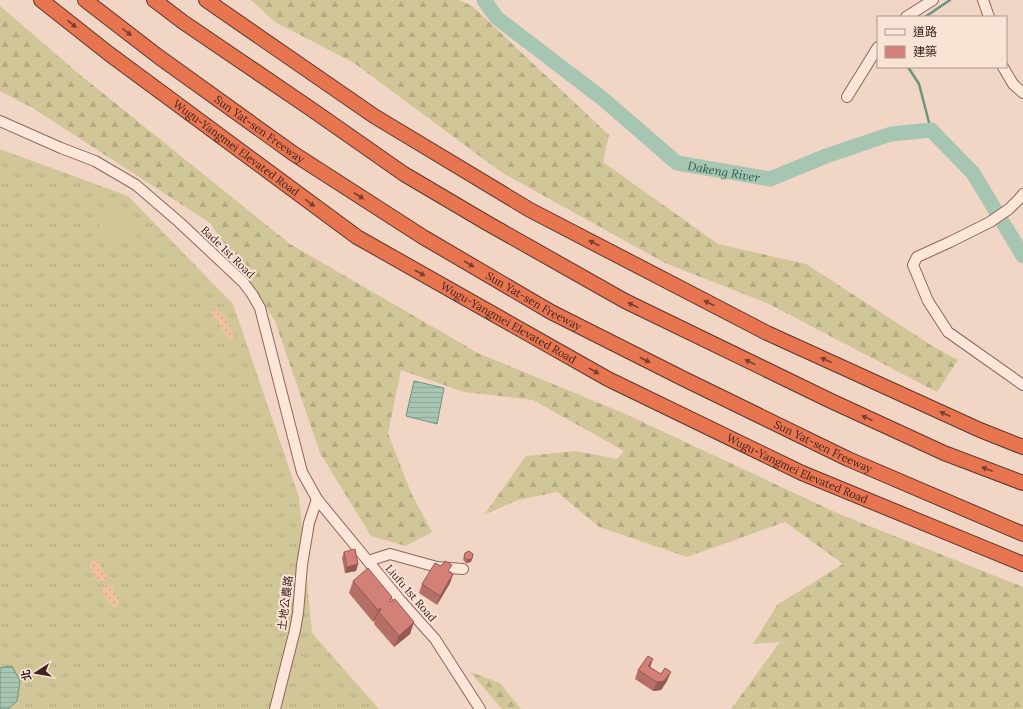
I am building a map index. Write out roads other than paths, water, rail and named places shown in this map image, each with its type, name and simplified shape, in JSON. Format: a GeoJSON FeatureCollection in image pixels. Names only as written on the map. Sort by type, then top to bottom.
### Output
{"type":"FeatureCollection","features":[{"type":"Feature","properties":{"kind":"highway","name":"Wugu-Yangmei Elevated Road"},"geometry":{"type":"LineString","coordinates":[[41,0],[108,53],[357,237],[608,379],[802,474],[1023,564]]}},
{"type":"Feature","properties":{"kind":"highway","name":"Sun Yat-sen Freeway"},"geometry":{"type":"LineString","coordinates":[[85,0],[159,57],[294,154],[423,237],[551,312],[848,459],[1023,534]]}},
{"type":"Feature","properties":{"kind":"highway"},"geometry":{"type":"LineString","coordinates":[[154,0],[183,22],[404,174],[625,301],[831,401],[944,453],[1023,483]]}},
{"type":"Feature","properties":{"kind":"highway"},"geometry":{"type":"LineString","coordinates":[[206,0],[374,116],[530,210],[767,333],[980,430],[1023,447]]}},
{"type":"Feature","properties":{"kind":"street"},"geometry":{"type":"LineString","coordinates":[[908,16],[933,0]]}},
{"type":"Feature","properties":{"kind":"street"},"geometry":{"type":"LineString","coordinates":[[983,0],[985,15]]}},
{"type":"Feature","properties":{"kind":"street"},"geometry":{"type":"LineString","coordinates":[[847,97],[877,49]]}},
{"type":"Feature","properties":{"kind":"street"},"geometry":{"type":"LineString","coordinates":[[1004,68],[1013,84],[1023,93]]}},
{"type":"Feature","properties":{"kind":"street","name":"Bade 1st Road"},"geometry":{"type":"LineString","coordinates":[[0,121],[94,161],[136,185],[179,222],[243,282],[260,308],[302,472],[317,499]]}},
{"type":"Feature","properties":{"kind":"street"},"geometry":{"type":"LineString","coordinates":[[1023,194],[1009,209],[990,222],[917,257],[913,265],[928,301],[948,332],[1023,385]]}},
{"type":"Feature","properties":{"kind":"street","name":"Liufu 1st Road"},"geometry":{"type":"LineString","coordinates":[[317,499],[434,639],[480,709]]}},
{"type":"Feature","properties":{"kind":"street","name":"土地公農路"},"geometry":{"type":"LineString","coordinates":[[275,709],[295,630],[308,523],[317,499]]}},
{"type":"Feature","properties":{"kind":"street"},"geometry":{"type":"LineString","coordinates":[[368,561],[390,554],[437,567],[463,569]]}},
{"type":"Feature","properties":{"kind":"waterway","name":"Dakeng River"},"geometry":{"type":"LineString","coordinates":[[484,0],[497,18],[603,99],[677,163],[770,179],[826,156],[891,134],[931,130],[973,173],[1023,256]]}},
{"type":"Feature","properties":{"kind":"waterway"},"geometry":{"type":"LineString","coordinates":[[926,16],[950,0]]}},
{"type":"Feature","properties":{"kind":"waterway"},"geometry":{"type":"LineString","coordinates":[[909,68],[919,84],[931,130]]}}]}
